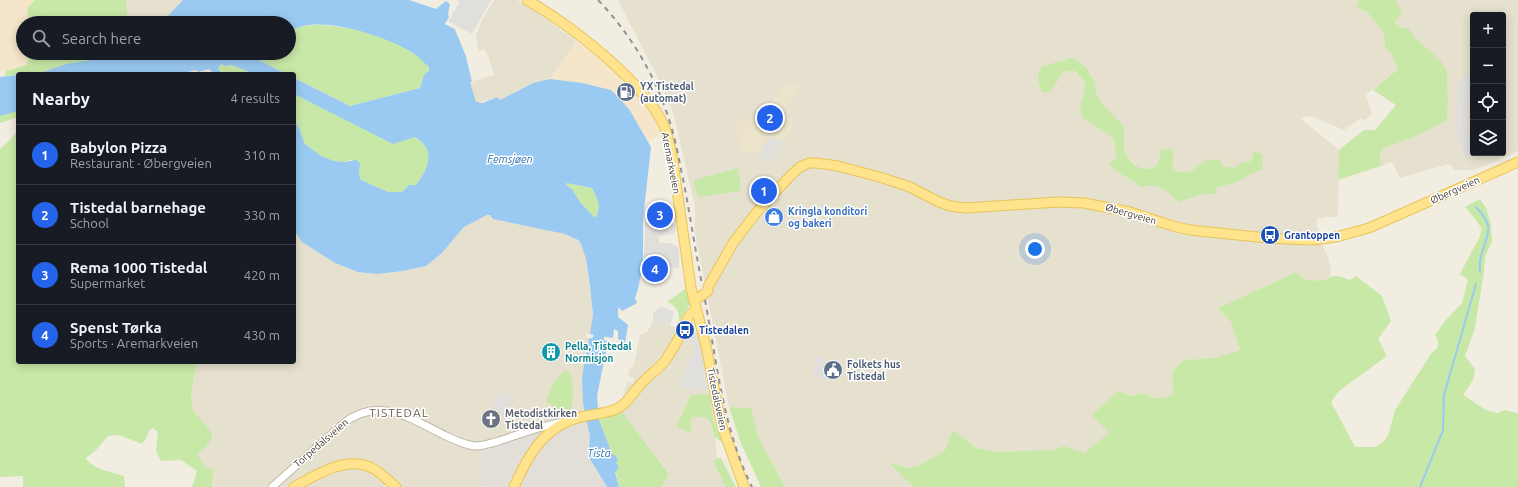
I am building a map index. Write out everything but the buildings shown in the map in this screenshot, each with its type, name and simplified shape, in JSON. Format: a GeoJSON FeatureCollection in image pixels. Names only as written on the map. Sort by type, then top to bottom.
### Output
{"type":"FeatureCollection","features":[{"type":"Feature","properties":{"kind":"main road","name":"Aremarkveien"},"geometry":{"type":"LineString","coordinates":[[527,0],[557,19],[613,64],[645,98],[664,126],[669,141],[673,162],[692,295],[696,310]]}},
{"type":"Feature","properties":{"kind":"main road","name":"Øbergveien"},"geometry":{"type":"LineString","coordinates":[[692,295],[708,287],[733,242],[756,213],[796,170],[806,164],[817,163],[838,166],[903,184],[916,189],[937,202],[950,206],[966,208],[1078,202],[1108,207],[1190,230],[1274,238],[1318,240],[1346,235],[1369,228],[1518,162]]}},
{"type":"Feature","properties":{"kind":"main road","name":"Tistedalsveien"},"geometry":{"type":"LineString","coordinates":[[696,310],[706,346],[721,423],[744,487]]}},
{"type":"Feature","properties":{"kind":"main road","name":"Torpedalsveien"},"geometry":{"type":"LineString","coordinates":[[564,422],[583,416],[611,411],[622,405],[645,379],[663,363],[670,353],[688,316],[696,310]]}},
{"type":"Feature","properties":{"kind":"main road"},"geometry":{"type":"LineString","coordinates":[[684,326],[700,323]]}},
{"type":"Feature","properties":{"kind":"main road"},"geometry":{"type":"LineString","coordinates":[[514,487],[524,466],[539,442],[548,432],[564,422]]}},
{"type":"Feature","properties":{"kind":"main road"},"geometry":{"type":"LineString","coordinates":[[294,487],[330,469],[352,464],[371,467],[381,473],[396,487]]}},
{"type":"Feature","properties":{"kind":"street","name":"Torpedalsveien"},"geometry":{"type":"LineString","coordinates":[[272,487],[344,423],[354,415],[363,412],[380,410],[391,411],[412,419],[458,441],[477,446],[509,438],[554,423],[564,422]]}},
{"type":"Feature","properties":{"kind":"shaded area"},"geometry":{"type":"Polygon","coordinates":[[[0,0],[35,0],[27,8],[28,16],[16,16],[16,60],[28,60],[26,65],[0,72],[0,0]]]}},
{"type":"Feature","properties":{"kind":"shaded area"},"geometry":{"type":"Polygon","coordinates":[[[126,0],[183,0],[168,16],[127,16],[126,0]]]}},
{"type":"Feature","properties":{"kind":"shaded area"},"geometry":{"type":"Polygon","coordinates":[[[457,0],[491,0],[472,34],[448,21],[460,2],[457,0]]]}},
{"type":"Feature","properties":{"kind":"shaded area"},"geometry":{"type":"Polygon","coordinates":[[[494,0],[517,0],[537,12],[576,41],[550,79],[533,83],[500,100],[497,97],[478,103],[476,102],[470,82],[494,75],[488,56],[484,49],[478,52],[476,35],[481,22],[494,0]]]}},
{"type":"Feature","properties":{"kind":"shaded area"},"geometry":{"type":"Polygon","coordinates":[[[618,0],[1359,0],[1356,7],[1368,13],[1384,33],[1385,48],[1391,53],[1398,69],[1366,95],[1372,114],[1365,120],[1359,119],[1344,130],[1311,116],[1300,118],[1339,150],[1338,217],[1317,219],[1317,227],[1325,252],[1328,256],[1331,271],[1330,276],[1326,280],[1313,281],[1300,277],[1295,272],[1218,308],[1231,322],[1240,350],[1215,358],[1183,360],[1172,372],[1173,395],[1157,399],[1143,393],[1131,396],[1109,433],[1084,453],[1064,446],[1053,450],[998,452],[976,448],[960,437],[945,450],[920,465],[907,468],[889,462],[908,482],[915,487],[785,487],[759,438],[751,408],[729,407],[695,233],[695,207],[673,112],[657,76],[618,0]],[[1065,59],[1043,66],[1064,71],[1074,71],[1086,84],[1086,89],[1081,100],[1089,122],[1113,138],[1117,158],[1110,163],[1128,179],[1146,188],[1153,185],[1166,190],[1183,201],[1191,197],[1204,194],[1215,194],[1217,188],[1240,181],[1250,174],[1262,169],[1254,152],[1251,161],[1241,163],[1234,168],[1223,166],[1219,159],[1205,160],[1194,169],[1187,172],[1176,171],[1172,168],[1174,156],[1161,149],[1158,164],[1155,167],[1147,170],[1136,166],[1127,156],[1123,141],[1125,131],[1101,102],[1096,92],[1095,83],[1083,64],[1065,59]]]}},
{"type":"Feature","properties":{"kind":"shaded area"},"geometry":{"type":"Polygon","coordinates":[[[1395,0],[1518,0],[1518,151],[1483,167],[1472,170],[1454,170],[1452,166],[1448,164],[1400,178],[1392,162],[1381,166],[1380,156],[1384,148],[1417,136],[1447,119],[1447,71],[1417,40],[1409,29],[1400,27],[1395,21],[1395,0]]]}},
{"type":"Feature","properties":{"kind":"shaded area"},"geometry":{"type":"Polygon","coordinates":[[[576,41],[621,77],[653,115],[662,134],[648,142],[644,133],[611,90],[582,83],[550,79],[576,41]]]}},
{"type":"Feature","properties":{"kind":"shaded area"},"geometry":{"type":"Polygon","coordinates":[[[1470,75],[1470,102],[1467,105],[1465,133],[1470,134],[1470,154],[1463,157],[1458,140],[1456,122],[1458,82],[1463,76],[1470,75]]]}},
{"type":"Feature","properties":{"kind":"shaded area"},"geometry":{"type":"Polygon","coordinates":[[[791,82],[799,88],[782,113],[793,120],[789,132],[783,141],[769,137],[759,154],[741,151],[735,123],[755,117],[765,105],[768,107],[783,86],[787,88],[791,82]]]}},
{"type":"Feature","properties":{"kind":"shaded area"},"geometry":{"type":"Polygon","coordinates":[[[769,137],[783,141],[768,163],[759,154],[769,137]]]}},
{"type":"Feature","properties":{"kind":"shaded area"},"geometry":{"type":"Polygon","coordinates":[[[487,215],[490,215],[493,219],[573,236],[581,244],[586,259],[593,316],[590,334],[586,334],[586,337],[589,338],[582,379],[585,411],[512,434],[484,441],[481,452],[478,486],[489,487],[401,487],[391,480],[383,487],[212,487],[214,469],[206,468],[198,455],[213,437],[212,433],[193,410],[191,393],[197,364],[296,364],[296,233],[302,242],[335,263],[358,272],[377,274],[403,271],[426,266],[442,253],[464,227],[487,215]]]}},
{"type":"Feature","properties":{"kind":"shaded area"},"geometry":{"type":"Polygon","coordinates":[[[645,222],[676,224],[676,230],[673,234],[659,236],[659,243],[670,243],[678,247],[679,269],[644,260],[645,222]]]}},
{"type":"Feature","properties":{"kind":"shaded area"},"geometry":{"type":"Polygon","coordinates":[[[661,306],[674,312],[670,325],[653,321],[653,313],[661,306]]]}},
{"type":"Feature","properties":{"kind":"shaded area"},"geometry":{"type":"Polygon","coordinates":[[[653,321],[698,333],[710,394],[691,395],[676,427],[691,432],[691,417],[704,417],[709,420],[715,437],[717,458],[714,462],[725,487],[661,487],[669,473],[622,412],[622,400],[627,382],[633,384],[634,378],[628,376],[630,368],[634,365],[640,335],[647,332],[653,321]]]}},
{"type":"Feature","properties":{"kind":"shaded area"},"geometry":{"type":"Polygon","coordinates":[[[690,331],[699,335],[708,388],[688,389],[678,386],[695,347],[691,344],[692,341],[687,337],[690,331]]]}},
{"type":"Feature","properties":{"kind":"shaded area"},"geometry":{"type":"Polygon","coordinates":[[[816,356],[826,359],[824,367],[828,368],[825,381],[812,377],[816,356]]]}},
{"type":"Feature","properties":{"kind":"shaded area"},"geometry":{"type":"Polygon","coordinates":[[[500,392],[512,398],[505,416],[491,410],[500,392]]]}},
{"type":"Feature","properties":{"kind":"shaded area"},"geometry":{"type":"Polygon","coordinates":[[[585,411],[590,436],[588,444],[592,464],[607,487],[478,486],[481,452],[484,441],[512,434],[585,411]]]}},
{"type":"Feature","properties":{"kind":"green space"},"geometry":{"type":"Polygon","coordinates":[[[35,0],[126,0],[127,16],[28,16],[27,8],[35,0]]]}},
{"type":"Feature","properties":{"kind":"green space"},"geometry":{"type":"Polygon","coordinates":[[[1359,0],[1395,0],[1402,13],[1395,22],[1400,27],[1409,29],[1417,40],[1440,60],[1447,71],[1447,120],[1417,136],[1384,148],[1380,156],[1381,166],[1338,180],[1339,150],[1364,130],[1375,130],[1396,105],[1373,90],[1398,69],[1391,53],[1385,48],[1384,33],[1368,13],[1356,7],[1359,0]]]}},
{"type":"Feature","properties":{"kind":"green space"},"geometry":{"type":"Polygon","coordinates":[[[310,25],[347,28],[370,33],[411,51],[426,64],[429,71],[423,77],[420,88],[350,106],[296,79],[296,72],[282,72],[259,60],[296,60],[296,29],[310,25]]]}},
{"type":"Feature","properties":{"kind":"green space"},"geometry":{"type":"Polygon","coordinates":[[[1073,58],[1086,67],[1095,83],[1096,92],[1101,102],[1124,127],[1125,151],[1128,158],[1137,166],[1146,169],[1154,167],[1158,164],[1161,149],[1171,149],[1174,156],[1172,168],[1176,171],[1187,172],[1194,169],[1205,160],[1219,159],[1223,166],[1234,168],[1241,163],[1251,161],[1254,151],[1263,155],[1262,170],[1250,174],[1240,181],[1217,188],[1216,194],[1200,195],[1178,202],[1168,192],[1161,188],[1152,186],[1141,187],[1114,169],[1109,163],[1117,158],[1113,138],[1082,117],[1080,107],[1086,84],[1075,71],[1064,71],[1050,92],[1042,92],[1038,79],[1039,73],[1043,66],[1073,58]]]}},
{"type":"Feature","properties":{"kind":"green space"},"geometry":{"type":"Polygon","coordinates":[[[28,60],[91,60],[64,65],[43,72],[16,72],[16,75],[4,76],[6,71],[26,65],[28,60]]]}},
{"type":"Feature","properties":{"kind":"green space"},"geometry":{"type":"Polygon","coordinates":[[[221,64],[225,66],[232,65],[249,72],[221,72],[218,69],[221,64]]]}},
{"type":"Feature","properties":{"kind":"green space"},"geometry":{"type":"Polygon","coordinates":[[[296,95],[393,143],[415,137],[422,142],[426,148],[428,154],[427,166],[416,185],[409,185],[402,192],[388,192],[361,180],[359,174],[360,163],[350,160],[345,162],[334,161],[321,156],[305,144],[296,123],[296,95]]]}},
{"type":"Feature","properties":{"kind":"green space"},"geometry":{"type":"Polygon","coordinates":[[[16,112],[16,118],[0,123],[0,116],[16,112]]]}},
{"type":"Feature","properties":{"kind":"green space"},"geometry":{"type":"Polygon","coordinates":[[[16,132],[16,364],[197,364],[191,393],[193,410],[212,433],[210,442],[198,455],[206,468],[214,469],[212,487],[192,487],[197,471],[181,460],[161,461],[156,451],[158,432],[153,428],[149,430],[147,437],[142,444],[119,435],[108,436],[96,450],[86,458],[92,465],[124,476],[125,487],[23,487],[23,476],[0,477],[0,149],[11,139],[16,132]]]}},
{"type":"Feature","properties":{"kind":"green space"},"geometry":{"type":"Polygon","coordinates":[[[738,168],[741,191],[698,197],[693,182],[695,180],[738,168]]]}},
{"type":"Feature","properties":{"kind":"green space"},"geometry":{"type":"Polygon","coordinates":[[[566,183],[592,188],[599,205],[596,217],[594,217],[580,202],[572,189],[566,185],[566,183]]]}},
{"type":"Feature","properties":{"kind":"green space"},"geometry":{"type":"Polygon","coordinates":[[[1480,199],[1486,208],[1491,224],[1492,241],[1485,257],[1475,328],[1465,356],[1475,369],[1473,380],[1463,395],[1486,410],[1497,413],[1504,410],[1518,413],[1518,487],[915,487],[888,462],[907,468],[920,465],[945,450],[953,430],[976,448],[998,452],[1053,450],[1064,446],[1084,453],[1109,433],[1092,415],[1118,391],[1131,396],[1143,393],[1157,399],[1173,395],[1172,372],[1183,360],[1215,358],[1240,350],[1231,322],[1218,308],[1296,272],[1302,278],[1313,281],[1326,280],[1331,276],[1350,280],[1356,276],[1382,296],[1391,321],[1378,339],[1387,356],[1339,391],[1331,402],[1355,447],[1376,447],[1388,436],[1395,410],[1431,354],[1438,347],[1438,340],[1435,335],[1445,321],[1462,303],[1468,280],[1460,274],[1480,236],[1482,229],[1465,207],[1480,199]]]}},
{"type":"Feature","properties":{"kind":"green space"},"geometry":{"type":"Polygon","coordinates":[[[685,289],[688,294],[690,304],[679,322],[679,315],[676,307],[667,302],[685,289]]]}},
{"type":"Feature","properties":{"kind":"green space"},"geometry":{"type":"Polygon","coordinates":[[[563,371],[568,371],[572,380],[572,403],[570,413],[555,418],[553,406],[546,402],[552,386],[563,371]]]}},
{"type":"Feature","properties":{"kind":"green space"},"geometry":{"type":"Polygon","coordinates":[[[710,394],[714,422],[723,443],[715,437],[709,420],[704,417],[691,417],[691,433],[676,427],[691,395],[710,394]]]}},
{"type":"Feature","properties":{"kind":"green space"},"geometry":{"type":"Polygon","coordinates":[[[729,407],[751,408],[759,438],[785,487],[761,487],[740,441],[729,407]]]}},
{"type":"Feature","properties":{"kind":"green space"},"geometry":{"type":"Polygon","coordinates":[[[622,412],[669,474],[661,487],[619,487],[612,454],[599,420],[622,412]]]}},
{"type":"Feature","properties":{"kind":"green space"},"geometry":{"type":"Polygon","coordinates":[[[717,458],[721,458],[736,487],[725,487],[714,462],[717,458]]]}},
{"type":"Feature","properties":{"kind":"water","name":"Femsjøen"},"geometry":{"type":"Polygon","coordinates":[[[183,0],[409,0],[436,9],[446,1],[450,4],[448,14],[449,17],[445,24],[455,29],[466,56],[472,81],[470,82],[476,102],[483,103],[497,97],[500,100],[533,83],[550,79],[582,83],[611,90],[629,109],[651,147],[643,219],[643,265],[635,298],[637,303],[622,311],[618,307],[618,317],[628,325],[625,343],[618,339],[618,331],[614,329],[613,338],[590,334],[593,315],[586,259],[581,244],[578,240],[565,234],[493,219],[490,215],[487,215],[464,227],[442,253],[426,266],[403,271],[377,274],[358,272],[335,263],[302,242],[296,233],[296,123],[305,144],[321,156],[334,161],[345,162],[356,160],[360,163],[359,174],[361,180],[388,192],[402,192],[409,185],[416,185],[427,166],[428,154],[422,142],[415,137],[393,144],[296,95],[296,79],[350,106],[420,88],[424,76],[429,71],[429,68],[413,53],[387,40],[369,34],[333,25],[300,27],[296,29],[296,16],[168,16],[183,0]],[[566,183],[566,185],[572,189],[580,202],[594,217],[596,217],[599,209],[597,199],[592,188],[566,183]]]}},
{"type":"Feature","properties":{"kind":"water"},"geometry":{"type":"Polygon","coordinates":[[[259,60],[282,72],[249,72],[232,65],[225,66],[221,64],[218,69],[221,72],[212,72],[209,69],[198,72],[196,70],[188,72],[42,72],[63,65],[86,61],[259,60]]]}},
{"type":"Feature","properties":{"kind":"water"},"geometry":{"type":"Polygon","coordinates":[[[16,75],[16,112],[0,116],[0,77],[16,75]]]}},
{"type":"Feature","properties":{"kind":"water","name":"Tista"},"geometry":{"type":"Polygon","coordinates":[[[589,338],[608,341],[597,396],[599,420],[612,454],[616,456],[618,460],[616,462],[619,468],[615,472],[619,487],[607,487],[588,456],[590,436],[583,403],[582,379],[589,338]]]}},
{"type":"Feature","properties":{"kind":"pier"},"geometry":{"type":"Polygon","coordinates":[[[447,21],[457,29],[468,56],[473,80],[466,56],[455,29],[445,24],[447,21]]]}},
{"type":"Feature","properties":{"kind":"waterway"},"geometry":{"type":"LineString","coordinates":[[1476,207],[1486,220],[1488,226],[1487,236],[1480,260],[1480,272]]}},
{"type":"Feature","properties":{"kind":"waterway"},"geometry":{"type":"LineString","coordinates":[[1420,487],[1443,430],[1444,395],[1476,284]]}},
{"type":"Feature","properties":{"kind":"waterway"},"geometry":{"type":"LineString","coordinates":[[594,354],[599,336]]}},
{"type":"Feature","properties":{"kind":"railway"},"geometry":{"type":"LineString","coordinates":[[598,0],[619,24],[637,50],[653,78],[665,108],[671,125],[686,192],[702,284]]}},
{"type":"Feature","properties":{"kind":"railway"},"geometry":{"type":"LineString","coordinates":[[705,300],[717,372],[728,419],[742,465],[752,487]]}},
{"type":"Feature","properties":{"kind":"place","name":"YX Tistedal (automat)"},"geometry":{"type":"Point","coordinates":[626,92]}},
{"type":"Feature","properties":{"kind":"place","name":"Tistedal barnehage"},"geometry":{"type":"Point","coordinates":[770,118]}},
{"type":"Feature","properties":{"kind":"place","name":"Babylon Pizza"},"geometry":{"type":"Point","coordinates":[764,191]}},
{"type":"Feature","properties":{"kind":"place","name":"Rema 1000 Tistedal"},"geometry":{"type":"Point","coordinates":[660,215]}},
{"type":"Feature","properties":{"kind":"place","name":"Kringla konditori og bakeri"},"geometry":{"type":"Point","coordinates":[774,217]}},
{"type":"Feature","properties":{"kind":"place","name":"Grantoppen"},"geometry":{"type":"Point","coordinates":[1270,235]}},
{"type":"Feature","properties":{"kind":"place","name":"Spenst Tørka"},"geometry":{"type":"Point","coordinates":[655,269]}},
{"type":"Feature","properties":{"kind":"place","name":"Tistedalen"},"geometry":{"type":"Point","coordinates":[685,330]}},
{"type":"Feature","properties":{"kind":"place","name":"Pella, Tistedal Normisjon"},"geometry":{"type":"Point","coordinates":[551,352]}},
{"type":"Feature","properties":{"kind":"place","name":"Folkets hus Tistedal"},"geometry":{"type":"Point","coordinates":[833,370]}},
{"type":"Feature","properties":{"kind":"place","name":"Metodistkirken Tistedal"},"geometry":{"type":"Point","coordinates":[491,419]}},
{"type":"Feature","properties":{"kind":"district","name":"TISTEDAL"},"geometry":{"type":"Point","coordinates":[399,412]}}]}
